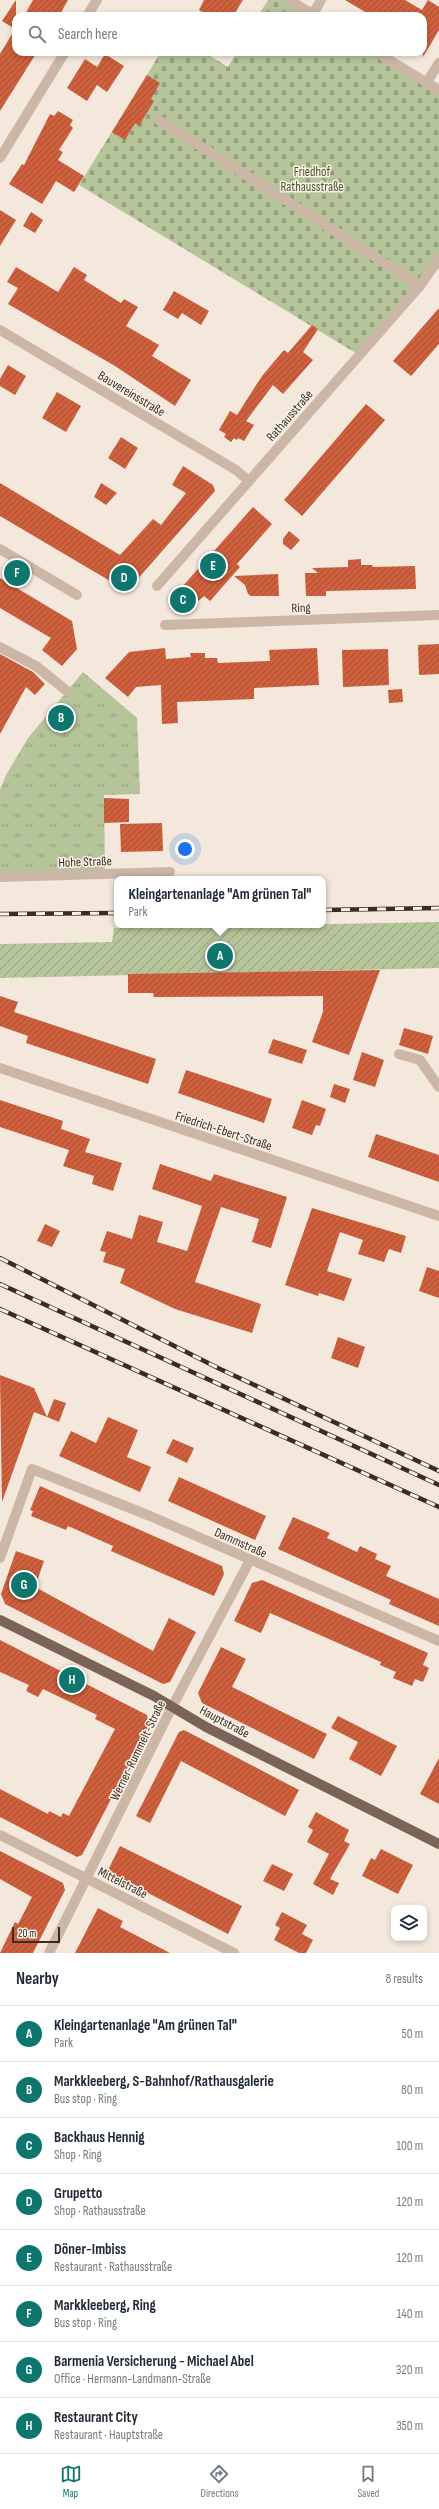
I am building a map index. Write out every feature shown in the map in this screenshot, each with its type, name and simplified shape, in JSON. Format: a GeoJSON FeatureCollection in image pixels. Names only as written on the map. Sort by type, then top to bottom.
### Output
{"type":"FeatureCollection","features":[{"type":"Feature","properties":{"kind":"main road","name":"Hauptstraße"},"geometry":{"type":"LineString","coordinates":[[0,1620],[172,1707],[206,1727],[439,1844]]}},
{"type":"Feature","properties":{"kind":"street"},"geometry":{"type":"LineString","coordinates":[[90,12],[97,0]]}},
{"type":"Feature","properties":{"kind":"street"},"geometry":{"type":"LineString","coordinates":[[290,0],[309,12]]}},
{"type":"Feature","properties":{"kind":"street"},"geometry":{"type":"LineString","coordinates":[[315,12],[321,0]]}},
{"type":"Feature","properties":{"kind":"street"},"geometry":{"type":"LineString","coordinates":[[0,158],[63,56]]}},
{"type":"Feature","properties":{"kind":"street"},"geometry":{"type":"LineString","coordinates":[[383,56],[439,90]]}},
{"type":"Feature","properties":{"kind":"street"},"geometry":{"type":"LineString","coordinates":[[427,82],[439,63]]}},
{"type":"Feature","properties":{"kind":"street"},"geometry":{"type":"LineString","coordinates":[[159,120],[404,275],[418,287]]}},
{"type":"Feature","properties":{"kind":"street","name":"Rathausstraße"},"geometry":{"type":"LineString","coordinates":[[157,586],[418,287],[439,259]]}},
{"type":"Feature","properties":{"kind":"street","name":"Bauvereinsstraße"},"geometry":{"type":"LineString","coordinates":[[0,330],[233,468],[249,481]]}},
{"type":"Feature","properties":{"kind":"street"},"geometry":{"type":"LineString","coordinates":[[0,549],[77,595]]}},
{"type":"Feature","properties":{"kind":"street","name":"Ring"},"geometry":{"type":"LineString","coordinates":[[165,625],[439,615]]}},
{"type":"Feature","properties":{"kind":"street"},"geometry":{"type":"LineString","coordinates":[[0,647],[36,666],[67,691]]}},
{"type":"Feature","properties":{"kind":"street","name":"Hohe Straße"},"geometry":{"type":"LineString","coordinates":[[0,878],[170,872]]}},
{"type":"Feature","properties":{"kind":"street"},"geometry":{"type":"LineString","coordinates":[[400,1054],[420,1060],[439,1087]]}},
{"type":"Feature","properties":{"kind":"street","name":"Friedrich-Ebert-Straße"},"geometry":{"type":"LineString","coordinates":[[0,1068],[439,1216]]}},
{"type":"Feature","properties":{"kind":"street","name":"Dammstraße"},"geometry":{"type":"LineString","coordinates":[[0,1558],[32,1469],[150,1516],[439,1641]]}},
{"type":"Feature","properties":{"kind":"street","name":"Werner-Rummelt-Straße"},"geometry":{"type":"LineString","coordinates":[[49,1953],[88,1879],[172,1707],[250,1560]]}},
{"type":"Feature","properties":{"kind":"street","name":"Mittelstraße"},"geometry":{"type":"LineString","coordinates":[[0,1836],[234,1953]]}},
{"type":"Feature","properties":{"kind":"green space"},"geometry":{"type":"Polygon","coordinates":[[[268,0],[289,0],[309,12],[260,12],[268,0]]]}},
{"type":"Feature","properties":{"kind":"green space","name":"Friedhof Rathausstraße"},"geometry":{"type":"Polygon","coordinates":[[[159,56],[210,56],[228,67],[235,56],[383,56],[439,90],[439,259],[359,355],[79,185],[159,56]]]}},
{"type":"Feature","properties":{"kind":"green space"},"geometry":{"type":"Polygon","coordinates":[[[83,672],[137,718],[140,794],[104,795],[105,873],[0,877],[0,790],[6,775],[28,738],[83,672]]]}},
{"type":"Feature","properties":{"kind":"green space"},"geometry":{"type":"Polygon","coordinates":[[[439,922],[439,968],[0,978],[0,944],[112,942],[114,928],[326,928],[326,924],[439,922]]]}},
{"type":"Feature","properties":{"kind":"building"},"geometry":{"type":"Polygon","coordinates":[[[16,0],[16,12],[12,12],[12,27],[2,21],[16,0]]]}},
{"type":"Feature","properties":{"kind":"building"},"geometry":{"type":"Polygon","coordinates":[[[33,0],[68,0],[61,12],[26,12],[33,0]]]}},
{"type":"Feature","properties":{"kind":"building"},"geometry":{"type":"Polygon","coordinates":[[[204,0],[243,0],[236,12],[202,12],[199,10],[204,0]]]}},
{"type":"Feature","properties":{"kind":"building"},"geometry":{"type":"Polygon","coordinates":[[[345,0],[405,0],[422,10],[428,0],[439,7],[439,30],[427,50],[427,12],[365,12],[345,0]]]}},
{"type":"Feature","properties":{"kind":"building"},"geometry":{"type":"Polygon","coordinates":[[[12,34],[12,56],[34,56],[0,111],[0,54],[12,34]]]}},
{"type":"Feature","properties":{"kind":"building"},"geometry":{"type":"Polygon","coordinates":[[[104,56],[108,56],[124,66],[107,92],[97,85],[87,101],[67,88],[85,59],[97,67],[104,56]]]}},
{"type":"Feature","properties":{"kind":"building"},"geometry":{"type":"Polygon","coordinates":[[[147,75],[160,83],[151,99],[154,101],[139,126],[135,123],[125,140],[112,132],[147,75]]]}},
{"type":"Feature","properties":{"kind":"building"},"geometry":{"type":"Polygon","coordinates":[[[58,111],[73,120],[70,125],[73,128],[59,150],[63,152],[58,160],[84,176],[74,192],[56,181],[42,204],[9,184],[22,164],[24,165],[50,114],[54,116],[58,111]]]}},
{"type":"Feature","properties":{"kind":"building"},"geometry":{"type":"Polygon","coordinates":[[[0,210],[16,220],[0,246],[0,210]]]}},
{"type":"Feature","properties":{"kind":"building"},"geometry":{"type":"Polygon","coordinates":[[[31,212],[43,220],[35,233],[23,226],[31,212]]]}},
{"type":"Feature","properties":{"kind":"building"},"geometry":{"type":"Polygon","coordinates":[[[16,267],[58,292],[74,267],[87,275],[84,280],[121,303],[124,299],[138,307],[126,326],[159,345],[152,356],[191,380],[175,406],[115,366],[8,304],[18,288],[7,282],[16,267]]]}},
{"type":"Feature","properties":{"kind":"building"},"geometry":{"type":"Polygon","coordinates":[[[174,291],[209,311],[201,325],[182,313],[178,319],[163,310],[174,291]]]}},
{"type":"Feature","properties":{"kind":"building"},"geometry":{"type":"Polygon","coordinates":[[[439,308],[439,344],[411,376],[393,361],[439,308]]]}},
{"type":"Feature","properties":{"kind":"building"},"geometry":{"type":"Polygon","coordinates":[[[312,325],[318,329],[303,352],[313,360],[283,394],[273,385],[246,421],[254,425],[244,441],[234,438],[231,442],[224,437],[226,434],[219,430],[230,411],[237,415],[262,376],[284,350],[288,353],[312,325]]]}},
{"type":"Feature","properties":{"kind":"building"},"geometry":{"type":"Polygon","coordinates":[[[8,365],[26,376],[15,395],[0,386],[0,379],[8,365]]]}},
{"type":"Feature","properties":{"kind":"building"},"geometry":{"type":"Polygon","coordinates":[[[57,392],[81,406],[66,432],[42,418],[57,392]]]}},
{"type":"Feature","properties":{"kind":"building"},"geometry":{"type":"Polygon","coordinates":[[[366,404],[385,420],[302,516],[284,500],[366,404]]]}},
{"type":"Feature","properties":{"kind":"building"},"geometry":{"type":"Polygon","coordinates":[[[121,437],[138,448],[125,469],[108,458],[121,437]]]}},
{"type":"Feature","properties":{"kind":"building"},"geometry":{"type":"Polygon","coordinates":[[[183,466],[213,485],[215,491],[127,591],[0,516],[0,483],[120,555],[153,519],[161,525],[186,493],[172,485],[183,466]]]}},
{"type":"Feature","properties":{"kind":"building"},"geometry":{"type":"Polygon","coordinates":[[[101,483],[117,493],[106,505],[94,497],[101,483]]]}},
{"type":"Feature","properties":{"kind":"building"},"geometry":{"type":"Polygon","coordinates":[[[253,507],[272,524],[237,564],[240,567],[210,601],[204,596],[190,608],[184,609],[176,602],[175,595],[253,507]]]}},
{"type":"Feature","properties":{"kind":"building"},"geometry":{"type":"Polygon","coordinates":[[[289,531],[300,540],[291,550],[283,544],[283,539],[289,531]]]}},
{"type":"Feature","properties":{"kind":"building"},"geometry":{"type":"Polygon","coordinates":[[[361,559],[361,565],[372,565],[373,567],[415,566],[416,589],[326,591],[326,596],[306,596],[305,573],[318,573],[312,568],[348,567],[348,560],[361,559]]]}},
{"type":"Feature","properties":{"kind":"building"},"geometry":{"type":"Polygon","coordinates":[[[278,574],[279,596],[251,596],[248,594],[245,585],[234,576],[278,574]]]}},
{"type":"Feature","properties":{"kind":"building"},"geometry":{"type":"Polygon","coordinates":[[[0,578],[72,621],[77,649],[62,666],[42,650],[51,638],[0,608],[0,578]]]}},
{"type":"Feature","properties":{"kind":"building"},"geometry":{"type":"Polygon","coordinates":[[[439,644],[439,674],[419,675],[418,645],[439,644]]]}},
{"type":"Feature","properties":{"kind":"building"},"geometry":{"type":"Polygon","coordinates":[[[165,648],[166,659],[191,657],[190,653],[205,653],[205,658],[217,658],[218,663],[270,661],[269,650],[317,648],[319,685],[254,688],[254,699],[177,702],[178,723],[162,724],[161,685],[136,687],[128,697],[105,678],[129,652],[165,648]]]}},
{"type":"Feature","properties":{"kind":"building"},"geometry":{"type":"Polygon","coordinates":[[[388,649],[389,685],[343,687],[342,650],[388,649]]]}},
{"type":"Feature","properties":{"kind":"building"},"geometry":{"type":"Polygon","coordinates":[[[0,654],[33,672],[45,684],[35,695],[26,687],[0,734],[0,654]]]}},
{"type":"Feature","properties":{"kind":"building"},"geometry":{"type":"Polygon","coordinates":[[[402,689],[403,702],[389,703],[388,690],[402,689]]]}},
{"type":"Feature","properties":{"kind":"building"},"geometry":{"type":"Polygon","coordinates":[[[104,798],[129,799],[129,822],[104,823],[104,798]]]}},
{"type":"Feature","properties":{"kind":"building"},"geometry":{"type":"Polygon","coordinates":[[[162,823],[163,851],[121,852],[120,824],[162,823]]]}},
{"type":"Feature","properties":{"kind":"building"},"geometry":{"type":"Polygon","coordinates":[[[380,970],[349,1055],[312,1042],[323,1012],[323,996],[154,997],[153,993],[128,993],[128,974],[380,970]]]}},
{"type":"Feature","properties":{"kind":"building"},"geometry":{"type":"Polygon","coordinates":[[[0,996],[18,1002],[14,1012],[156,1059],[148,1084],[26,1043],[28,1036],[0,1026],[0,996]]]}},
{"type":"Feature","properties":{"kind":"building"},"geometry":{"type":"Polygon","coordinates":[[[404,1028],[433,1036],[428,1054],[399,1045],[404,1028]]]}},
{"type":"Feature","properties":{"kind":"building"},"geometry":{"type":"Polygon","coordinates":[[[273,1039],[307,1050],[302,1064],[268,1053],[273,1039]]]}},
{"type":"Feature","properties":{"kind":"building"},"geometry":{"type":"Polygon","coordinates":[[[362,1052],[384,1060],[375,1087],[353,1080],[362,1052]]]}},
{"type":"Feature","properties":{"kind":"building"},"geometry":{"type":"Polygon","coordinates":[[[186,1070],[272,1099],[264,1123],[178,1093],[186,1070]]]}},
{"type":"Feature","properties":{"kind":"building"},"geometry":{"type":"Polygon","coordinates":[[[334,1084],[350,1089],[345,1103],[330,1097],[334,1084]]]}},
{"type":"Feature","properties":{"kind":"building"},"geometry":{"type":"Polygon","coordinates":[[[0,1100],[63,1121],[61,1129],[90,1139],[85,1152],[122,1163],[113,1191],[92,1184],[94,1176],[63,1166],[69,1150],[0,1127],[0,1100]]]}},
{"type":"Feature","properties":{"kind":"building"},"geometry":{"type":"Polygon","coordinates":[[[302,1100],[326,1109],[320,1126],[316,1125],[312,1135],[292,1128],[302,1100]]]}},
{"type":"Feature","properties":{"kind":"building"},"geometry":{"type":"Polygon","coordinates":[[[376,1134],[439,1155],[439,1182],[368,1157],[376,1134]]]}},
{"type":"Feature","properties":{"kind":"building"},"geometry":{"type":"Polygon","coordinates":[[[160,1164],[211,1181],[214,1174],[287,1197],[271,1248],[252,1242],[259,1219],[221,1207],[195,1282],[261,1304],[252,1333],[175,1309],[120,1283],[125,1269],[103,1262],[106,1252],[100,1251],[107,1231],[132,1239],[139,1215],[163,1222],[157,1242],[187,1251],[202,1206],[152,1189],[160,1164]]]}},
{"type":"Feature","properties":{"kind":"building"},"geometry":{"type":"Polygon","coordinates":[[[312,1208],[406,1236],[401,1253],[389,1249],[384,1262],[358,1254],[363,1240],[340,1232],[327,1271],[352,1279],[344,1301],[319,1293],[318,1296],[285,1285],[312,1208]]]}},
{"type":"Feature","properties":{"kind":"building"},"geometry":{"type":"Polygon","coordinates":[[[45,1224],[60,1231],[52,1247],[37,1241],[45,1224]]]}},
{"type":"Feature","properties":{"kind":"building"},"geometry":{"type":"Polygon","coordinates":[[[427,1267],[439,1271],[439,1298],[419,1291],[427,1267]]]}},
{"type":"Feature","properties":{"kind":"building"},"geometry":{"type":"Polygon","coordinates":[[[338,1337],[365,1347],[358,1368],[331,1358],[338,1337]]]}},
{"type":"Feature","properties":{"kind":"building"},"geometry":{"type":"Polygon","coordinates":[[[0,1375],[34,1388],[47,1417],[34,1412],[2,1502],[0,1375]]]}},
{"type":"Feature","properties":{"kind":"building"},"geometry":{"type":"Polygon","coordinates":[[[54,1399],[66,1403],[59,1422],[47,1417],[54,1399]]]}},
{"type":"Feature","properties":{"kind":"building"},"geometry":{"type":"Polygon","coordinates":[[[108,1417],[138,1430],[127,1457],[151,1467],[140,1492],[59,1456],[71,1431],[96,1443],[108,1417]]]}},
{"type":"Feature","properties":{"kind":"building"},"geometry":{"type":"Polygon","coordinates":[[[173,1439],[194,1448],[187,1463],[166,1453],[173,1439]]]}},
{"type":"Feature","properties":{"kind":"building"},"geometry":{"type":"Polygon","coordinates":[[[179,1477],[266,1516],[255,1540],[168,1501],[179,1477]]]}},
{"type":"Feature","properties":{"kind":"building"},"geometry":{"type":"Polygon","coordinates":[[[40,1486],[222,1566],[224,1574],[214,1596],[111,1551],[113,1546],[68,1526],[66,1530],[31,1516],[33,1511],[30,1510],[40,1486]]]}},
{"type":"Feature","properties":{"kind":"building"},"geometry":{"type":"Polygon","coordinates":[[[293,1517],[330,1533],[327,1538],[357,1552],[360,1546],[377,1554],[375,1559],[391,1566],[386,1576],[439,1599],[439,1626],[389,1604],[391,1600],[278,1549],[293,1517]]]}},
{"type":"Feature","properties":{"kind":"building"},"geometry":{"type":"Polygon","coordinates":[[[16,1551],[44,1561],[35,1587],[153,1651],[169,1618],[196,1632],[170,1682],[163,1684],[5,1604],[1,1594],[16,1551]]]}},
{"type":"Feature","properties":{"kind":"building"},"geometry":{"type":"Polygon","coordinates":[[[262,1580],[428,1653],[423,1665],[429,1668],[423,1682],[415,1679],[412,1686],[393,1678],[396,1672],[380,1665],[381,1662],[270,1613],[261,1633],[234,1621],[252,1583],[262,1580]]]}},
{"type":"Feature","properties":{"kind":"building"},"geometry":{"type":"Polygon","coordinates":[[[0,1640],[147,1715],[150,1724],[82,1855],[77,1857],[0,1817],[0,1789],[48,1814],[49,1811],[61,1817],[63,1813],[69,1816],[115,1729],[95,1719],[97,1715],[43,1689],[38,1697],[26,1691],[29,1685],[0,1672],[0,1640]]]}},
{"type":"Feature","properties":{"kind":"building"},"geometry":{"type":"Polygon","coordinates":[[[221,1647],[246,1659],[232,1687],[327,1734],[314,1759],[202,1703],[198,1693],[221,1647]]]}},
{"type":"Feature","properties":{"kind":"building"},"geometry":{"type":"Polygon","coordinates":[[[338,1716],[397,1746],[381,1776],[349,1759],[358,1742],[331,1728],[338,1716]]]}},
{"type":"Feature","properties":{"kind":"building"},"geometry":{"type":"Polygon","coordinates":[[[184,1730],[299,1790],[285,1816],[181,1761],[150,1823],[136,1816],[179,1732],[184,1730]]]}},
{"type":"Feature","properties":{"kind":"building"},"geometry":{"type":"Polygon","coordinates":[[[439,1758],[439,1804],[420,1794],[439,1758]]]}},
{"type":"Feature","properties":{"kind":"building"},"geometry":{"type":"Polygon","coordinates":[[[316,1812],[349,1830],[344,1841],[350,1844],[330,1879],[339,1883],[333,1895],[313,1884],[329,1854],[307,1842],[313,1830],[308,1827],[316,1812]]]}},
{"type":"Feature","properties":{"kind":"building"},"geometry":{"type":"Polygon","coordinates":[[[120,1846],[242,1906],[228,1934],[111,1874],[109,1868],[120,1846]]]}},
{"type":"Feature","properties":{"kind":"building"},"geometry":{"type":"Polygon","coordinates":[[[381,1849],[413,1865],[398,1894],[362,1876],[371,1858],[375,1860],[381,1849]]]}},
{"type":"Feature","properties":{"kind":"building"},"geometry":{"type":"Polygon","coordinates":[[[0,1851],[63,1883],[65,1890],[33,1953],[0,1953],[15,1922],[18,1924],[32,1897],[0,1879],[0,1851]]]}},
{"type":"Feature","properties":{"kind":"building"},"geometry":{"type":"Polygon","coordinates":[[[272,1864],[293,1874],[284,1891],[263,1881],[272,1864]]]}},
{"type":"Feature","properties":{"kind":"building"},"geometry":{"type":"Polygon","coordinates":[[[98,1908],[123,1921],[120,1927],[170,1953],[75,1953],[98,1908]]]}},
{"type":"Feature","properties":{"kind":"building"},"geometry":{"type":"Polygon","coordinates":[[[282,1912],[307,1925],[302,1934],[313,1940],[306,1953],[299,1953],[274,1940],[280,1928],[275,1925],[282,1912]]]}},
{"type":"Feature","properties":{"kind":"railway"},"geometry":{"type":"LineString","coordinates":[[326,910],[439,908]]}},
{"type":"Feature","properties":{"kind":"railway"},"geometry":{"type":"LineString","coordinates":[[0,914],[114,913]]}},
{"type":"Feature","properties":{"kind":"railway"},"geometry":{"type":"LineString","coordinates":[[0,1258],[220,1369],[439,1471]]}},
{"type":"Feature","properties":{"kind":"railway"},"geometry":{"type":"LineString","coordinates":[[0,1284],[439,1485]]}},
{"type":"Feature","properties":{"kind":"railway"},"geometry":{"type":"LineString","coordinates":[[0,1309],[439,1507]]}},
{"type":"Feature","properties":{"kind":"place","name":"Döner-Imbiss"},"geometry":{"type":"Point","coordinates":[213,566]}},
{"type":"Feature","properties":{"kind":"place","name":"Markkleeberg, Ring"},"geometry":{"type":"Point","coordinates":[17,573]}},
{"type":"Feature","properties":{"kind":"place","name":"Grupetto"},"geometry":{"type":"Point","coordinates":[124,578]}},
{"type":"Feature","properties":{"kind":"place","name":"Backhaus Hennig"},"geometry":{"type":"Point","coordinates":[183,600]}},
{"type":"Feature","properties":{"kind":"place","name":"Markkleeberg, S-Bahnhof/Rathausgalerie"},"geometry":{"type":"Point","coordinates":[61,718]}},
{"type":"Feature","properties":{"kind":"place","name":"Kleingartenanlage \"Am grünen Tal\""},"geometry":{"type":"Point","coordinates":[220,956]}},
{"type":"Feature","properties":{"kind":"place","name":"Barmenia Versicherung - Michael Abel"},"geometry":{"type":"Point","coordinates":[24,1585]}},
{"type":"Feature","properties":{"kind":"place","name":"Restaurant City"},"geometry":{"type":"Point","coordinates":[72,1680]}}]}
